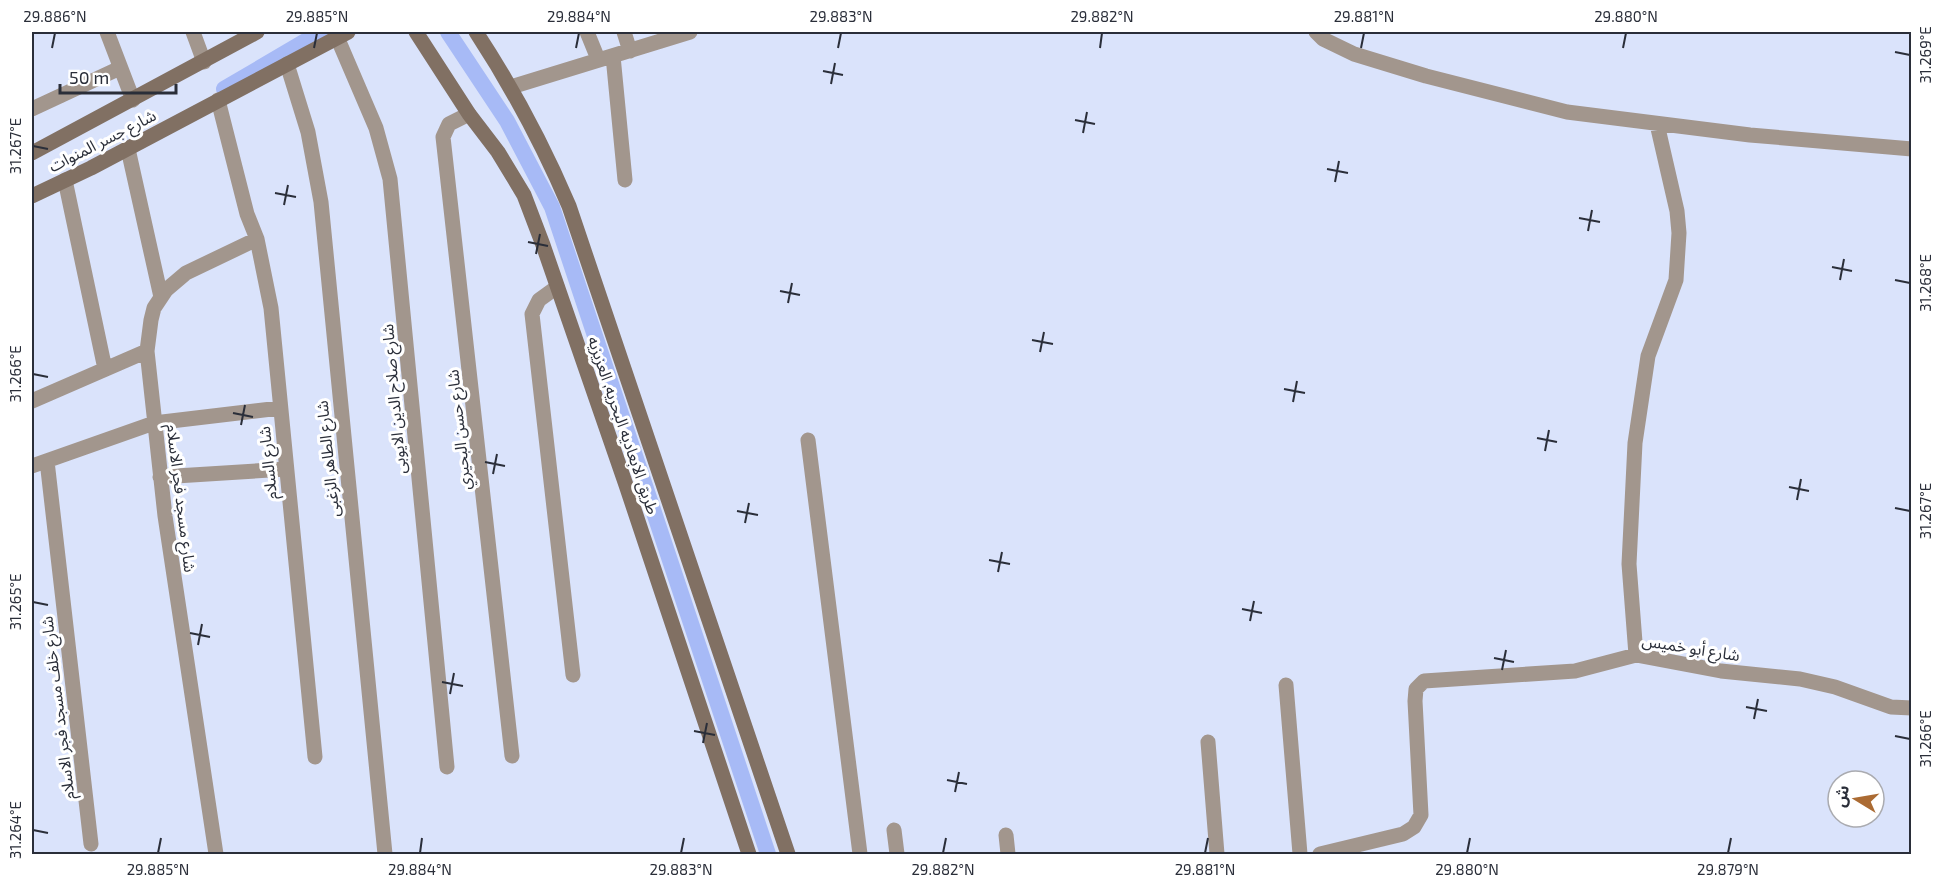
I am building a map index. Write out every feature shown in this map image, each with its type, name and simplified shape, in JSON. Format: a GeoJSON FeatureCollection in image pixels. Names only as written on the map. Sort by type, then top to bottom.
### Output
{"type":"FeatureCollection","features":[{"type":"Feature","properties":{"kind":"street"},"geometry":{"type":"LineString","coordinates":[[107,32],[133,100]]}},
{"type":"Feature","properties":{"kind":"street"},"geometry":{"type":"LineString","coordinates":[[193,32],[204,62]]}},
{"type":"Feature","properties":{"kind":"street","name":"شارع جسر المنوات"},"geometry":{"type":"LineString","coordinates":[[32,153],[257,32]]}},
{"type":"Feature","properties":{"kind":"street","name":"طريق الابعاديه البحريه, العزيزيه"},"geometry":{"type":"LineString","coordinates":[[416,32],[524,195],[749,855]]}},
{"type":"Feature","properties":{"kind":"street","name":"طريق الابعاديه البحريه, العزيزيه"},"geometry":{"type":"LineString","coordinates":[[476,32],[511,87],[549,159],[569,206],[788,855]]}},
{"type":"Feature","properties":{"kind":"street"},"geometry":{"type":"LineString","coordinates":[[587,32],[606,58],[625,180]]}},
{"type":"Feature","properties":{"kind":"street"},"geometry":{"type":"LineString","coordinates":[[624,32],[630,51]]}},
{"type":"Feature","properties":{"kind":"street"},"geometry":{"type":"LineString","coordinates":[[511,87],[630,51],[652,38],[690,32]]}},
{"type":"Feature","properties":{"kind":"street"},"geometry":{"type":"LineString","coordinates":[[1316,32],[1323,39],[1354,54],[1426,76],[1567,112],[1657,124],[1911,149]]}},
{"type":"Feature","properties":{"kind":"street","name":"شارع جسر المنوات"},"geometry":{"type":"LineString","coordinates":[[32,196],[128,149],[342,34]]}},
{"type":"Feature","properties":{"kind":"street","name":"شارع صلاح الدين الايوبى"},"geometry":{"type":"LineString","coordinates":[[342,34],[376,128],[390,179],[447,767]]}},
{"type":"Feature","properties":{"kind":"street","name":"شارع الطاهر الزغبى"},"geometry":{"type":"LineString","coordinates":[[287,63],[308,132],[321,202],[385,855]]}},
{"type":"Feature","properties":{"kind":"street"},"geometry":{"type":"LineString","coordinates":[[32,109],[120,68]]}},
{"type":"Feature","properties":{"kind":"street","name":"شارع السلام"},"geometry":{"type":"LineString","coordinates":[[218,100],[247,214],[256,239],[271,308],[315,757]]}},
{"type":"Feature","properties":{"kind":"street","name":"شارع حسن البحيري"},"geometry":{"type":"LineString","coordinates":[[469,114],[449,124],[443,137],[512,756]]}},
{"type":"Feature","properties":{"kind":"street"},"geometry":{"type":"LineString","coordinates":[[1636,655],[1629,564],[1635,443],[1648,356],[1676,280],[1679,233],[1677,211],[1657,124]]}},
{"type":"Feature","properties":{"kind":"street"},"geometry":{"type":"LineString","coordinates":[[128,149],[160,297]]}},
{"type":"Feature","properties":{"kind":"street"},"geometry":{"type":"LineString","coordinates":[[65,180],[105,369]]}},
{"type":"Feature","properties":{"kind":"street"},"geometry":{"type":"LineString","coordinates":[[160,297],[186,273],[256,239]]}},
{"type":"Feature","properties":{"kind":"street"},"geometry":{"type":"LineString","coordinates":[[557,287],[539,300],[532,314],[573,675]]}},
{"type":"Feature","properties":{"kind":"street","name":"شارع مسجد فجر الاسلام"},"geometry":{"type":"LineString","coordinates":[[160,297],[150,320],[147,351],[154,423],[216,855]]}},
{"type":"Feature","properties":{"kind":"street"},"geometry":{"type":"LineString","coordinates":[[32,400],[147,351]]}},
{"type":"Feature","properties":{"kind":"street"},"geometry":{"type":"LineString","coordinates":[[32,466],[154,423],[280,408]]}},
{"type":"Feature","properties":{"kind":"street"},"geometry":{"type":"LineString","coordinates":[[808,440],[860,855]]}},
{"type":"Feature","properties":{"kind":"street","name":"شارع خلف مسجد فجر الاسلام"},"geometry":{"type":"LineString","coordinates":[[47,461],[91,844]]}},
{"type":"Feature","properties":{"kind":"street"},"geometry":{"type":"LineString","coordinates":[[160,477],[286,469]]}},
{"type":"Feature","properties":{"kind":"street","name":"شارع أبو خميس"},"geometry":{"type":"LineString","coordinates":[[1320,855],[1402,834],[1414,827],[1421,815],[1415,701],[1416,689],[1424,681],[1575,671],[1636,655],[1721,671],[1800,679],[1835,687],[1891,707],[1911,708]]}},
{"type":"Feature","properties":{"kind":"street"},"geometry":{"type":"LineString","coordinates":[[1286,685],[1300,855]]}},
{"type":"Feature","properties":{"kind":"street"},"geometry":{"type":"LineString","coordinates":[[1208,742],[1217,855]]}},
{"type":"Feature","properties":{"kind":"street"},"geometry":{"type":"LineString","coordinates":[[894,830],[897,855]]}},
{"type":"Feature","properties":{"kind":"street"},"geometry":{"type":"LineString","coordinates":[[1006,835],[1008,855]]}},
{"type":"Feature","properties":{"kind":"waterway"},"geometry":{"type":"LineString","coordinates":[[224,89],[321,32]]}},
{"type":"Feature","properties":{"kind":"waterway"},"geometry":{"type":"LineString","coordinates":[[448,32],[507,121],[552,207],[768,854]]}}]}
